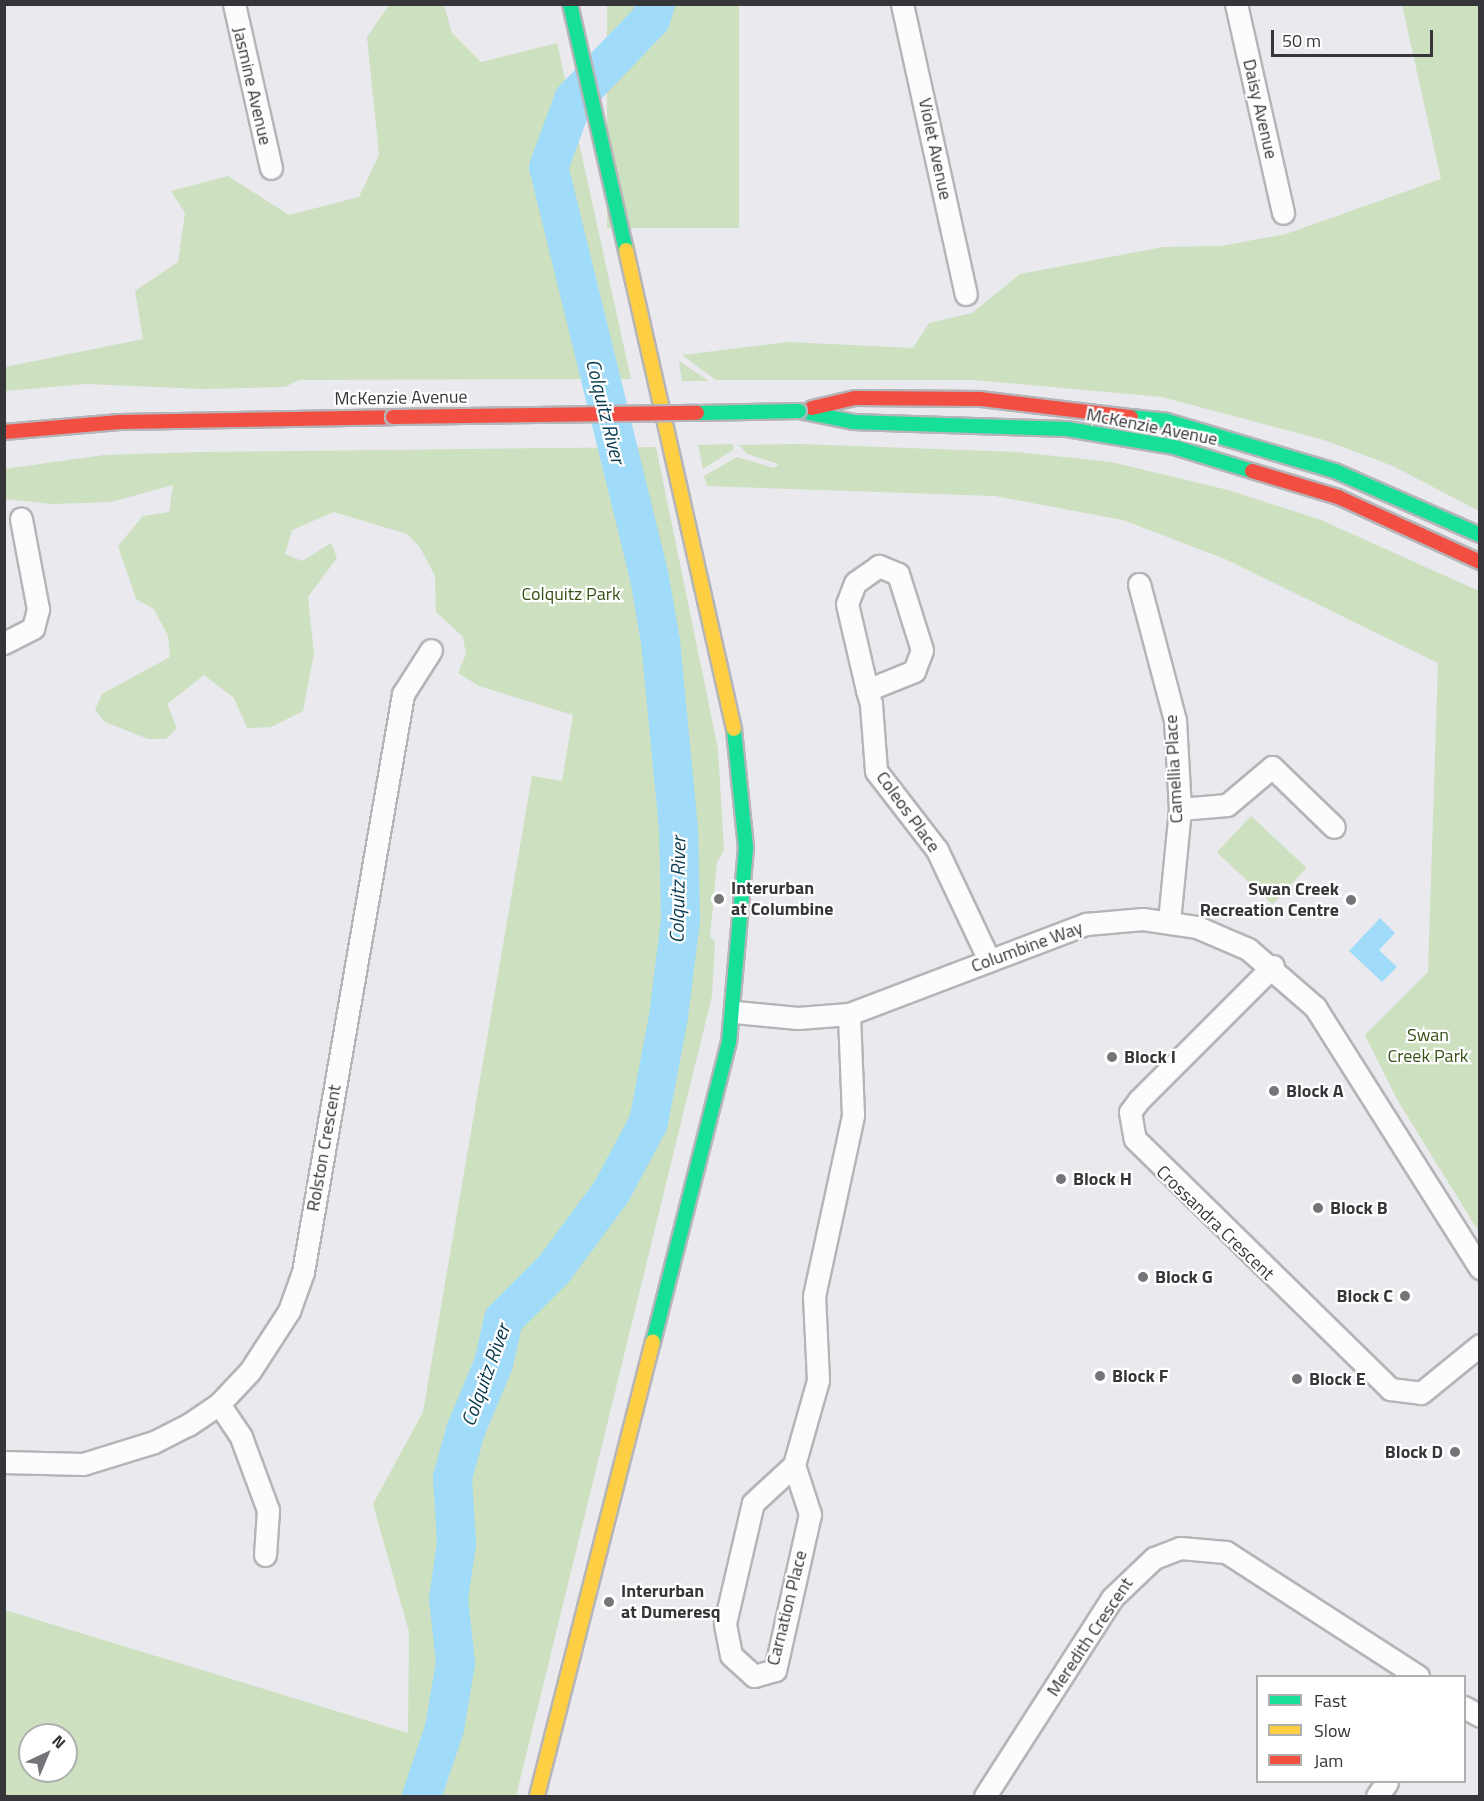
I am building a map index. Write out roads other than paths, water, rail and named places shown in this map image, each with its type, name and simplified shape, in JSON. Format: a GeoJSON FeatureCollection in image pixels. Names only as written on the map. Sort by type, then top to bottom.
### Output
{"type":"FeatureCollection","features":[{"type":"Feature","properties":{"kind":"main road"},"geometry":{"type":"LineString","coordinates":[[537,1797],[735,1012],[746,848],[734,723],[675,451],[590,105],[570,4]]}},
{"type":"Feature","properties":{"kind":"main road","name":"McKenzie Avenue"},"geometry":{"type":"LineString","coordinates":[[4,432],[120,422],[799,411],[855,398],[980,399],[1167,421],[1335,471],[1479,535]]}},
{"type":"Feature","properties":{"kind":"main road","name":"McKenzie Avenue"},"geometry":{"type":"LineString","coordinates":[[799,411],[853,422],[1067,429],[1174,447],[1338,497],[1479,562]]}},
{"type":"Feature","properties":{"kind":"street","name":"Jasmine Avenue"},"geometry":{"type":"LineString","coordinates":[[234,4],[271,168]]}},
{"type":"Feature","properties":{"kind":"street","name":"Violet Avenue"},"geometry":{"type":"LineString","coordinates":[[902,4],[966,294]]}},
{"type":"Feature","properties":{"kind":"street","name":"Daisy Avenue"},"geometry":{"type":"LineString","coordinates":[[1236,4],[1283,213]]}},
{"type":"Feature","properties":{"kind":"street"},"geometry":{"type":"LineString","coordinates":[[4,643],[33,628],[38,609],[21,519]]}},
{"type":"Feature","properties":{"kind":"street","name":"Coleos Place"},"geometry":{"type":"LineString","coordinates":[[867,690],[914,671],[922,650],[898,574],[879,566],[855,582],[847,604],[867,690],[876,771],[937,850],[989,960]]}},
{"type":"Feature","properties":{"kind":"street","name":"Camellia Place"},"geometry":{"type":"LineString","coordinates":[[1139,584],[1175,720],[1180,809],[1169,921]]}},
{"type":"Feature","properties":{"kind":"street","name":"Rolston Crescent"},"geometry":{"type":"LineString","coordinates":[[4,1461],[83,1464],[122,1454],[163,1438],[219,1404],[275,1338],[303,1272],[403,694],[431,650]]}},
{"type":"Feature","properties":{"kind":"street"},"geometry":{"type":"LineString","coordinates":[[1180,809],[1227,805],[1272,766],[1334,827]]}},
{"type":"Feature","properties":{"kind":"street","name":"Columbine Way"},"geometry":{"type":"LineString","coordinates":[[735,1012],[798,1018],[849,1014],[1086,924],[1169,921],[1224,936],[1273,966],[1315,1007],[1479,1268]]}},
{"type":"Feature","properties":{"kind":"street","name":"Crossandra Crescent"},"geometry":{"type":"LineString","coordinates":[[1273,966],[1139,1100],[1130,1112],[1135,1139],[1390,1389],[1421,1393],[1479,1345]]}},
{"type":"Feature","properties":{"kind":"street"},"geometry":{"type":"LineString","coordinates":[[794,1465],[818,1380],[814,1296],[849,1153],[849,1014]]}},
{"type":"Feature","properties":{"kind":"street"},"geometry":{"type":"LineString","coordinates":[[219,1404],[241,1437],[268,1510],[265,1555]]}},
{"type":"Feature","properties":{"kind":"street","name":"Carnation Place"},"geometry":{"type":"LineString","coordinates":[[794,1465],[810,1514],[775,1670],[754,1676],[731,1655],[725,1623],[753,1503],[794,1465]]}},
{"type":"Feature","properties":{"kind":"street","name":"Meredith Crescent"},"geometry":{"type":"LineString","coordinates":[[984,1797],[1112,1598],[1131,1575],[1180,1548],[1226,1552],[1415,1675]]}},
{"type":"Feature","properties":{"kind":"street"},"geometry":{"type":"LineString","coordinates":[[1466,1708],[1479,1716]]}},
{"type":"Feature","properties":{"kind":"street"},"geometry":{"type":"LineString","coordinates":[[1377,1797],[1386,1783]]}},
{"type":"Feature","properties":{"kind":"water"},"geometry":{"type":"Polygon","coordinates":[[[1380,918],[1395,933],[1379,950],[1397,967],[1382,982],[1349,951],[1380,918]]]}},
{"type":"Feature","properties":{"kind":"waterway","name":"Colquitz River"},"geometry":{"type":"LineString","coordinates":[[421,1796],[444,1728],[455,1662],[448,1598],[456,1543],[452,1477],[465,1430],[493,1363],[503,1319],[554,1268],[611,1191],[648,1122],[668,1016],[680,920],[678,828],[660,641],[649,577],[548,167],[573,99],[650,19],[655,4]]}},
{"type":"Feature","properties":{"kind":"place","name":"Interurban at Columbine"},"geometry":{"type":"Point","coordinates":[719,899]}},
{"type":"Feature","properties":{"kind":"place","name":"Swan Creek Recreation Centre"},"geometry":{"type":"Point","coordinates":[1351,900]}},
{"type":"Feature","properties":{"kind":"place","name":"Block I"},"geometry":{"type":"Point","coordinates":[1112,1057]}},
{"type":"Feature","properties":{"kind":"place","name":"Block A"},"geometry":{"type":"Point","coordinates":[1274,1091]}},
{"type":"Feature","properties":{"kind":"place","name":"Block H"},"geometry":{"type":"Point","coordinates":[1061,1179]}},
{"type":"Feature","properties":{"kind":"place","name":"Block B"},"geometry":{"type":"Point","coordinates":[1318,1208]}},
{"type":"Feature","properties":{"kind":"place","name":"Block G"},"geometry":{"type":"Point","coordinates":[1143,1277]}},
{"type":"Feature","properties":{"kind":"place","name":"Block C"},"geometry":{"type":"Point","coordinates":[1405,1296]}},
{"type":"Feature","properties":{"kind":"place","name":"Block F"},"geometry":{"type":"Point","coordinates":[1100,1376]}},
{"type":"Feature","properties":{"kind":"place","name":"Block E"},"geometry":{"type":"Point","coordinates":[1297,1379]}},
{"type":"Feature","properties":{"kind":"place","name":"Block D"},"geometry":{"type":"Point","coordinates":[1455,1452]}},
{"type":"Feature","properties":{"kind":"place","name":"Interurban at Dumeresq"},"geometry":{"type":"Point","coordinates":[609,1602]}},
{"type":"Feature","properties":{"kind":"park label","name":"Colquitz Park"},"geometry":{"type":"Point","coordinates":[571,594]}},
{"type":"Feature","properties":{"kind":"park label","name":"Swan Creek Park"},"geometry":{"type":"Point","coordinates":[1428,1046]}}]}
